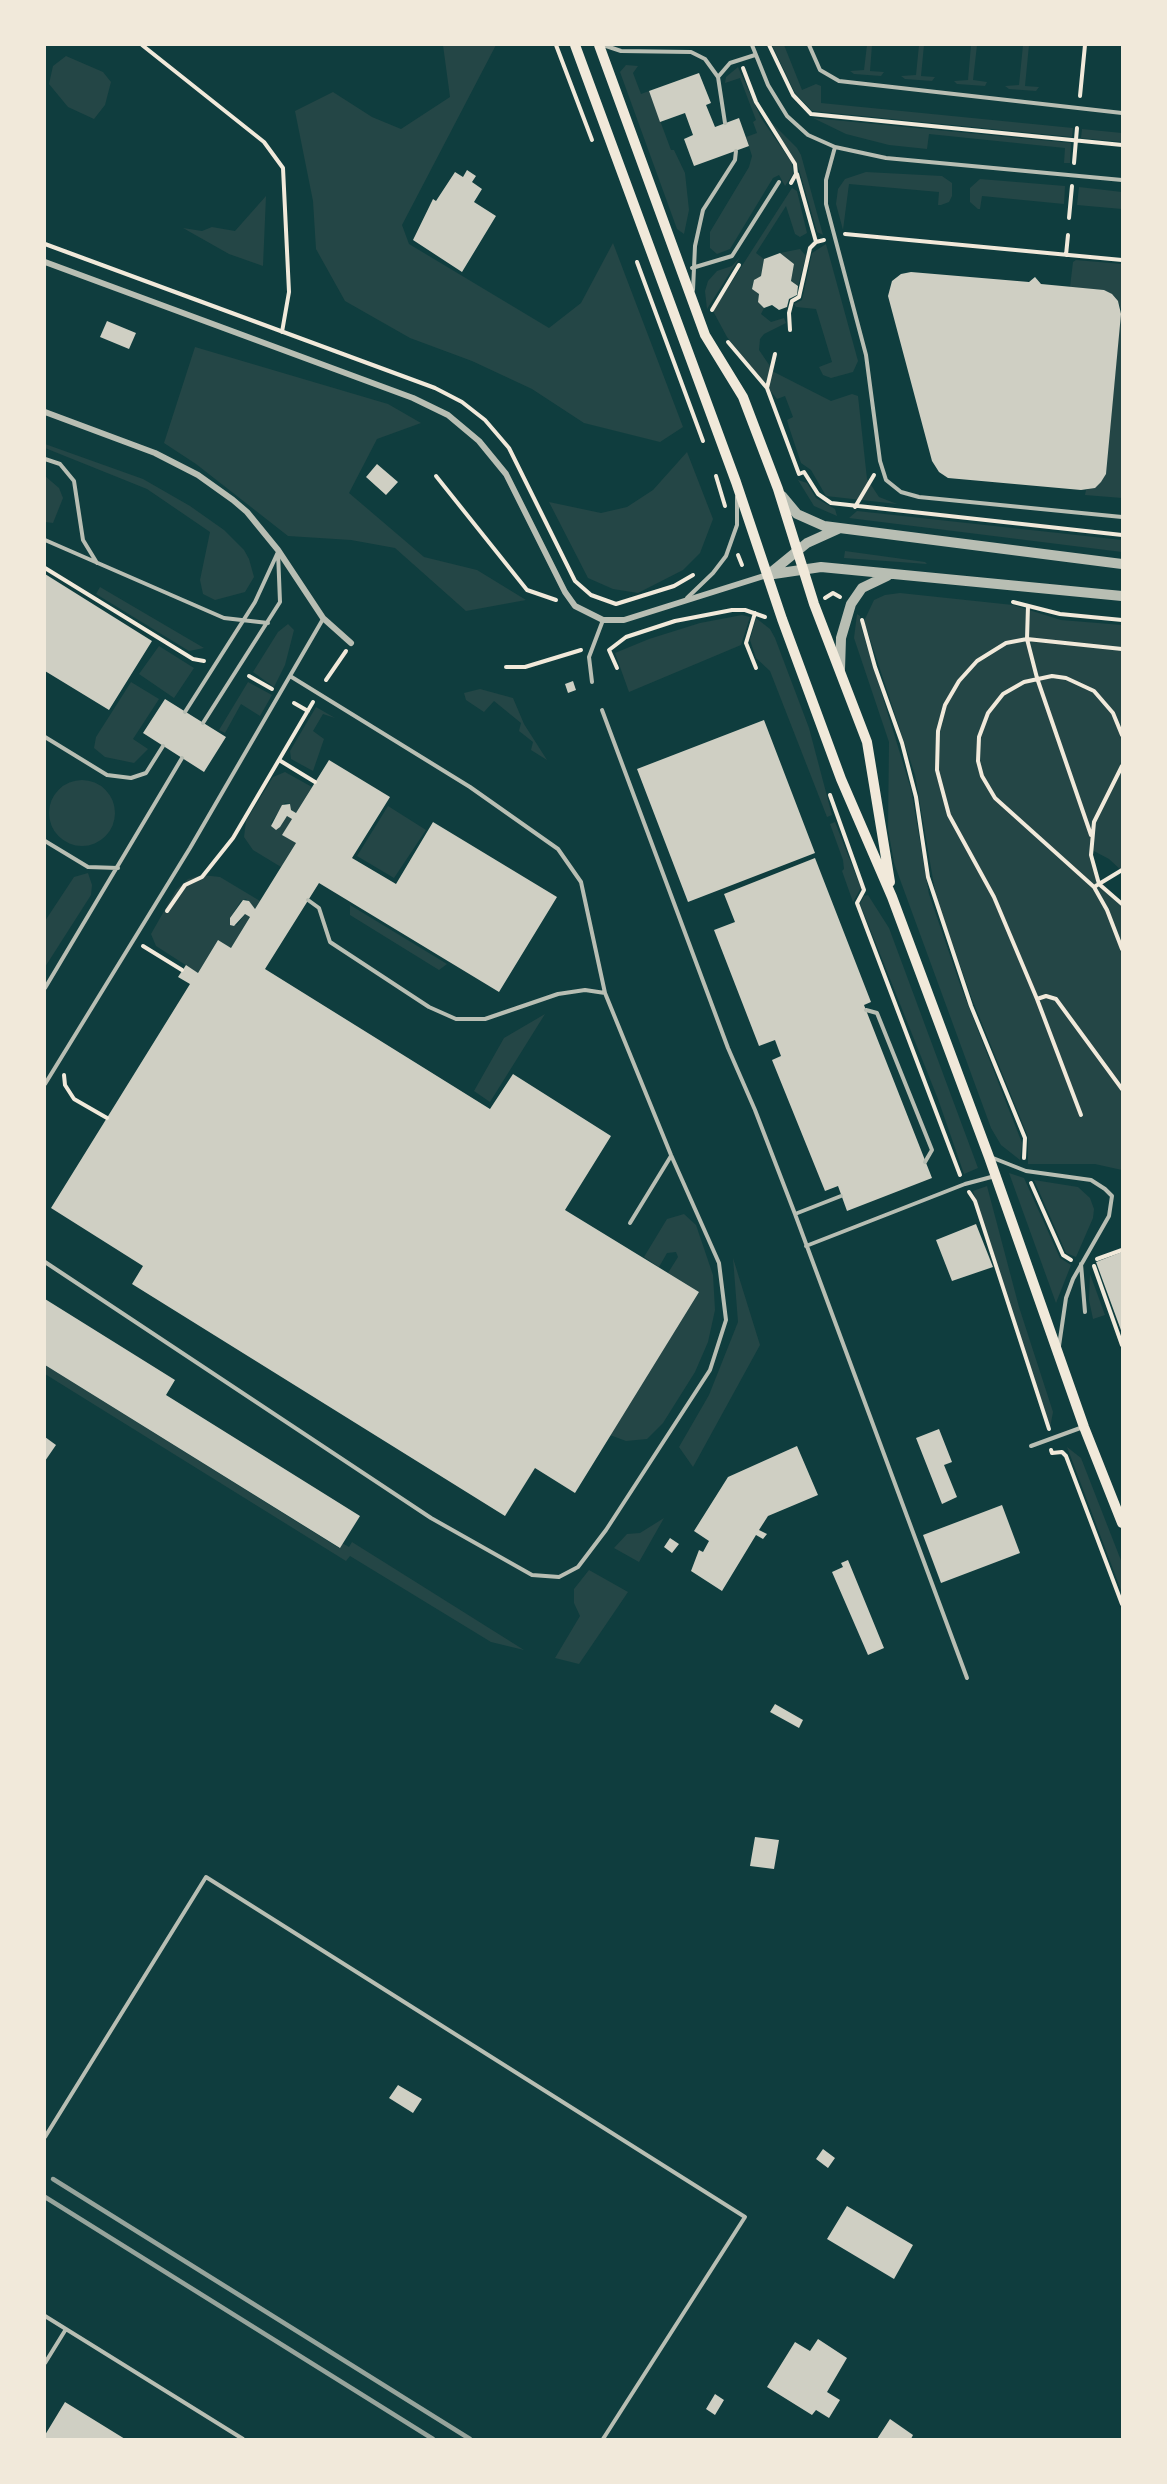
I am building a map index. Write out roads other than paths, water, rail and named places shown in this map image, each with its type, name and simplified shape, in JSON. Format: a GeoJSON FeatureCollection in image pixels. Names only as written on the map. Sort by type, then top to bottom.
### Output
{"type":"FeatureCollection","features":[{"type":"Feature","properties":{"kind":"main road"},"geometry":{"type":"LineString","coordinates":[[575,45],[736,482],[841,779],[892,897],[996,1176],[1084,1426],[1122,1523]]}},
{"type":"Feature","properties":{"kind":"main road"},"geometry":{"type":"LineString","coordinates":[[598,45],[710,345],[743,397],[778,489],[803,568],[867,742],[892,897]]}},
{"type":"Feature","properties":{"kind":"street"},"geometry":{"type":"LineString","coordinates":[[45,262],[413,398],[448,415],[479,441],[506,474],[565,592],[575,606],[603,620],[624,621],[767,575],[803,568],[893,574],[1122,596]]}},
{"type":"Feature","properties":{"kind":"street"},"geometry":{"type":"LineString","coordinates":[[45,412],[155,453],[198,475],[247,512],[278,550],[323,618],[351,643]]}},
{"type":"Feature","properties":{"kind":"street"},"geometry":{"type":"LineString","coordinates":[[778,489],[784,501],[804,518],[818,524],[1122,564]]}},
{"type":"Feature","properties":{"kind":"street"},"geometry":{"type":"LineString","coordinates":[[767,575],[818,536],[842,528]]}},
{"type":"Feature","properties":{"kind":"street"},"geometry":{"type":"LineString","coordinates":[[841,672],[841,638],[851,604],[862,588],[871,581],[893,574]]}},
{"type":"Feature","properties":{"kind":"lane"},"geometry":{"type":"LineString","coordinates":[[603,45],[621,51],[691,52],[711,64],[717,77],[726,123]]}},
{"type":"Feature","properties":{"kind":"lane"},"geometry":{"type":"LineString","coordinates":[[752,45],[768,85],[787,116],[808,135],[835,147],[886,158],[1122,180]]}},
{"type":"Feature","properties":{"kind":"lane"},"geometry":{"type":"LineString","coordinates":[[809,45],[820,70],[839,81],[1122,113]]}},
{"type":"Feature","properties":{"kind":"lane"},"geometry":{"type":"LineString","coordinates":[[717,77],[730,63],[755,55]]}},
{"type":"Feature","properties":{"kind":"lane"},"geometry":{"type":"LineString","coordinates":[[835,147],[826,180],[826,204],[866,355],[881,469],[886,480],[895,489],[919,497],[1122,517]]}},
{"type":"Feature","properties":{"kind":"lane"},"geometry":{"type":"LineString","coordinates":[[693,303],[692,268],[703,210],[735,160],[736,151]]}},
{"type":"Feature","properties":{"kind":"lane"},"geometry":{"type":"LineString","coordinates":[[692,268],[732,256],[779,182]]}},
{"type":"Feature","properties":{"kind":"lane"},"geometry":{"type":"LineString","coordinates":[[45,459],[60,464],[74,481],[83,540],[97,564]]}},
{"type":"Feature","properties":{"kind":"lane"},"geometry":{"type":"LineString","coordinates":[[683,602],[713,573],[732,544],[738,515],[736,482]]}},
{"type":"Feature","properties":{"kind":"lane"},"geometry":{"type":"LineString","coordinates":[[45,540],[224,618],[243,622],[268,622]]}},
{"type":"Feature","properties":{"kind":"lane"},"geometry":{"type":"LineString","coordinates":[[185,712],[263,588],[278,550]]}},
{"type":"Feature","properties":{"kind":"lane"},"geometry":{"type":"LineString","coordinates":[[203,723],[280,602],[278,550]]}},
{"type":"Feature","properties":{"kind":"lane"},"geometry":{"type":"LineString","coordinates":[[45,1084],[190,848],[323,618]]}},
{"type":"Feature","properties":{"kind":"lane"},"geometry":{"type":"LineString","coordinates":[[592,682],[589,667],[592,646],[603,620]]}},
{"type":"Feature","properties":{"kind":"lane"},"geometry":{"type":"LineString","coordinates":[[45,1262],[431,1518],[532,1575],[559,1577],[578,1568],[710,1370],[726,1320],[719,1263],[671,1155],[605,993],[581,882],[558,849],[470,787],[289,675]]}},
{"type":"Feature","properties":{"kind":"lane"},"geometry":{"type":"LineString","coordinates":[[602,710],[728,1048],[755,1110],[795,1214],[967,1678]]}},
{"type":"Feature","properties":{"kind":"lane"},"geometry":{"type":"LineString","coordinates":[[45,737],[107,775],[131,778],[146,773],[163,746]]}},
{"type":"Feature","properties":{"kind":"lane"},"geometry":{"type":"LineString","coordinates":[[45,988],[182,758]]}},
{"type":"Feature","properties":{"kind":"lane"},"geometry":{"type":"LineString","coordinates":[[45,841],[88,867],[118,868]]}},
{"type":"Feature","properties":{"kind":"lane"},"geometry":{"type":"LineString","coordinates":[[308,900],[319,908],[330,942],[429,1007],[456,1019],[485,1018],[558,994],[585,990],[605,993]]}},
{"type":"Feature","properties":{"kind":"lane"},"geometry":{"type":"LineString","coordinates":[[866,1010],[877,1013],[932,1150],[925,1162]]}},
{"type":"Feature","properties":{"kind":"lane"},"geometry":{"type":"LineString","coordinates":[[630,1223],[671,1155]]}},
{"type":"Feature","properties":{"kind":"lane"},"geometry":{"type":"LineString","coordinates":[[989,1157],[1026,1171],[1091,1180],[1112,1196],[1109,1216],[1081,1263],[1066,1298],[1058,1354]]}},
{"type":"Feature","properties":{"kind":"lane"},"geometry":{"type":"LineString","coordinates":[[806,1246],[965,1184],[996,1176]]}},
{"type":"Feature","properties":{"kind":"lane"},"geometry":{"type":"LineString","coordinates":[[795,1214],[842,1196]]}},
{"type":"Feature","properties":{"kind":"lane"},"geometry":{"type":"LineString","coordinates":[[1081,1263],[1085,1311]]}},
{"type":"Feature","properties":{"kind":"lane"},"geometry":{"type":"LineString","coordinates":[[1031,1446],[1084,1426]]}},
{"type":"Feature","properties":{"kind":"lane"},"geometry":{"type":"LineString","coordinates":[[45,2137],[206,1877],[745,2217],[603,2439]]}},
{"type":"Feature","properties":{"kind":"lane"},"geometry":{"type":"LineString","coordinates":[[45,2316],[243,2439]]}},
{"type":"Feature","properties":{"kind":"lane"},"geometry":{"type":"LineString","coordinates":[[45,2363],[66,2329]]}},
{"type":"Feature","properties":{"kind":"railway"},"geometry":{"type":"LineString","coordinates":[[53,2179],[470,2439]]}},
{"type":"Feature","properties":{"kind":"railway"},"geometry":{"type":"LineString","coordinates":[[45,2197],[433,2439]]}}]}
